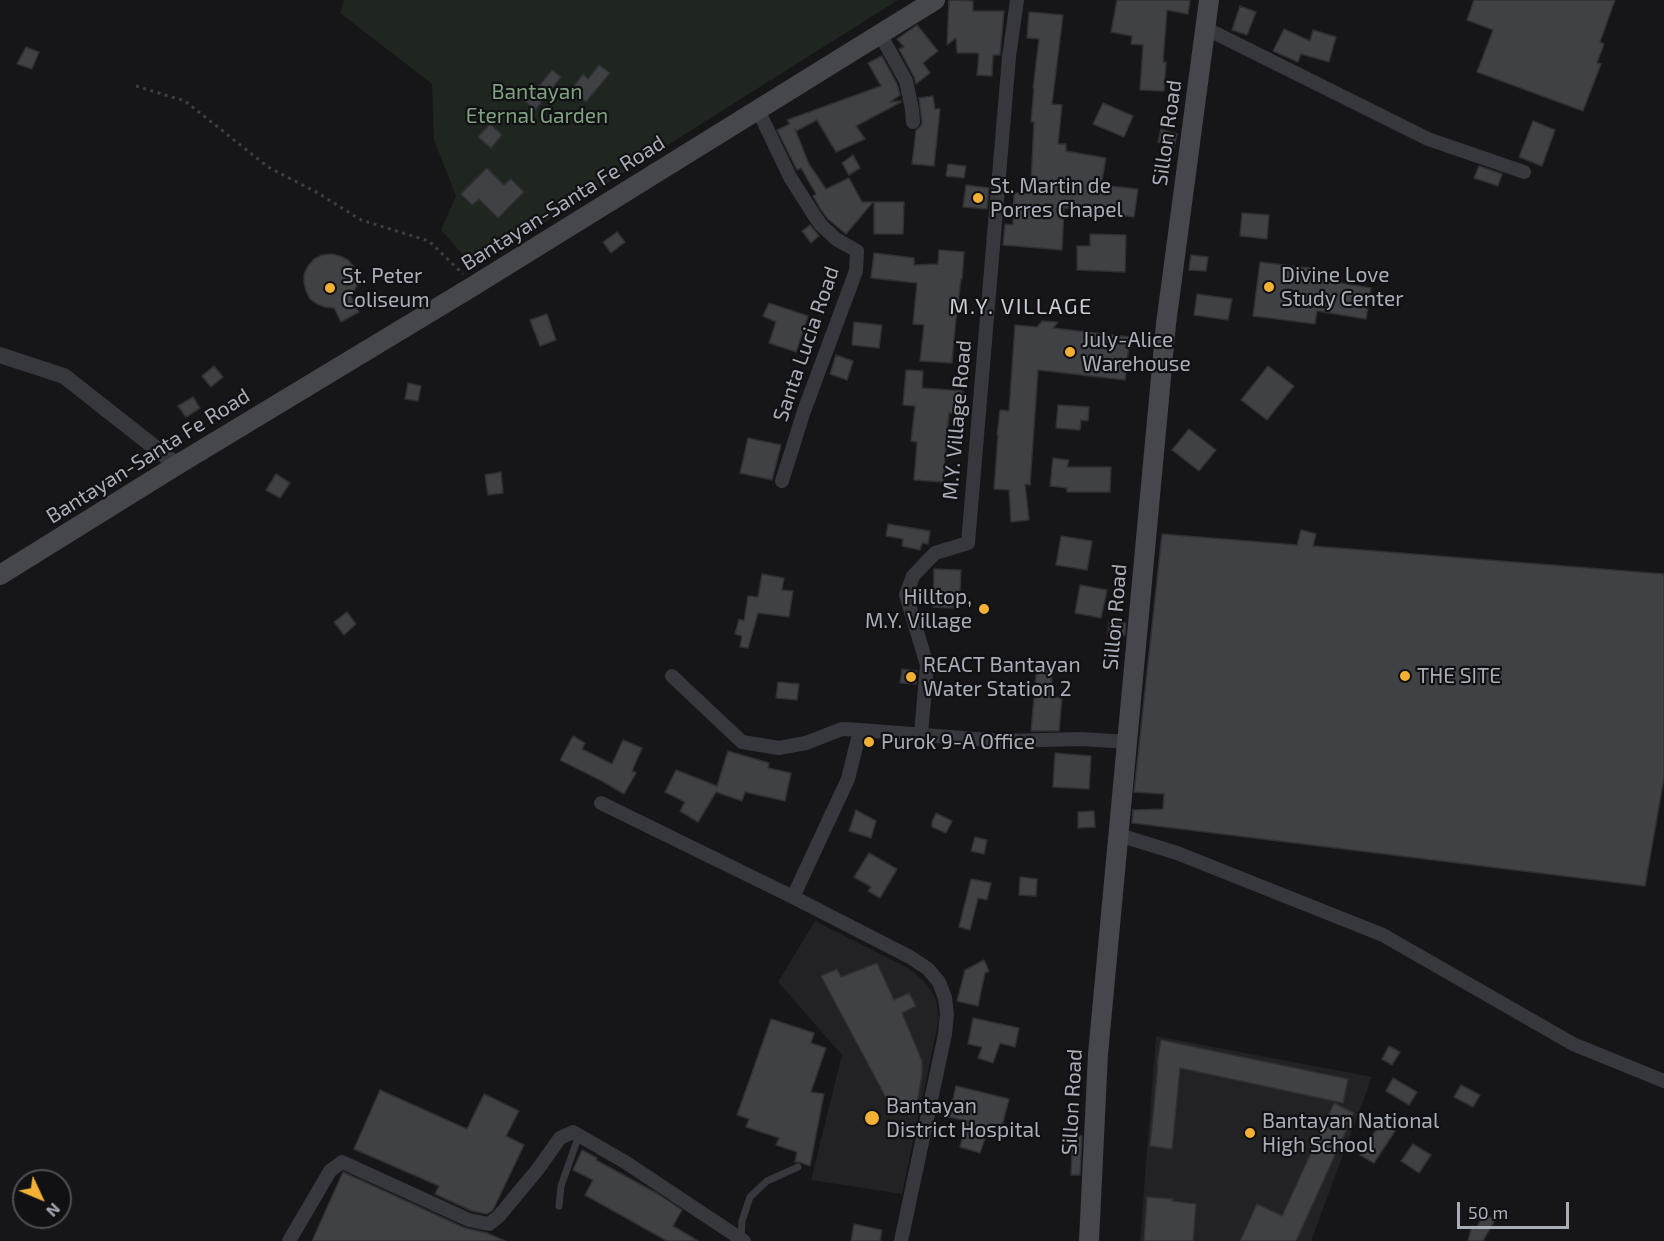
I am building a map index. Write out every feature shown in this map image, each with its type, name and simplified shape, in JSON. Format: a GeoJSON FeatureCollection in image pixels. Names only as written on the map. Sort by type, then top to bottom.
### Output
{"type":"FeatureCollection","features":[{"type":"Feature","properties":{"kind":"main road","name":"Bantayan-Santa Fe Road"},"geometry":{"type":"LineString","coordinates":[[0,575],[935,0]]}},
{"type":"Feature","properties":{"kind":"main road","name":"Sillon Road"},"geometry":{"type":"LineString","coordinates":[[1089,1241],[1098,1054],[1166,324],[1209,0]]}},
{"type":"Feature","properties":{"kind":"street","name":"M.Y. Village Road"},"geometry":{"type":"LineString","coordinates":[[921,734],[927,665],[906,595],[913,576],[934,553],[968,543],[1009,57],[1017,0]]}},
{"type":"Feature","properties":{"kind":"street"},"geometry":{"type":"LineString","coordinates":[[1205,28],[1428,139],[1524,172]]}},
{"type":"Feature","properties":{"kind":"street"},"geometry":{"type":"LineString","coordinates":[[880,34],[906,81],[913,122]]}},
{"type":"Feature","properties":{"kind":"street","name":"Santa Lucia Road"},"geometry":{"type":"LineString","coordinates":[[758,110],[790,177],[818,220],[837,239],[857,251],[856,271],[804,411],[782,482]]}},
{"type":"Feature","properties":{"kind":"street"},"geometry":{"type":"LineString","coordinates":[[0,355],[64,376],[177,465]]}},
{"type":"Feature","properties":{"kind":"street"},"geometry":{"type":"LineString","coordinates":[[672,676],[742,742],[779,748],[806,743],[842,729],[1001,741],[1081,739],[1128,742]]}},
{"type":"Feature","properties":{"kind":"street"},"geometry":{"type":"LineString","coordinates":[[793,897],[848,779],[860,730]]}},
{"type":"Feature","properties":{"kind":"street"},"geometry":{"type":"LineString","coordinates":[[601,803],[910,957],[928,969],[939,982],[945,998],[947,1014],[945,1034],[901,1241]]}},
{"type":"Feature","properties":{"kind":"street"},"geometry":{"type":"LineString","coordinates":[[1119,835],[1177,853],[1383,935],[1573,1044],[1664,1081]]}},
{"type":"Feature","properties":{"kind":"street"},"geometry":{"type":"LineString","coordinates":[[289,1241],[330,1171],[342,1162],[470,1220],[489,1224],[499,1216],[538,1169],[560,1138],[573,1132],[625,1162],[743,1240]]}},
{"type":"Feature","properties":{"kind":"lane"},"geometry":{"type":"LineString","coordinates":[[559,1206],[561,1186],[579,1135]]}},
{"type":"Feature","properties":{"kind":"lane"},"geometry":{"type":"LineString","coordinates":[[743,1240],[742,1221],[750,1197],[767,1180],[798,1167]]}},
{"type":"Feature","properties":{"kind":"path"},"geometry":{"type":"LineString","coordinates":[[136,86],[185,101],[268,167],[318,193],[361,220],[429,241],[475,285]]}},
{"type":"Feature","properties":{"kind":"shaded area","name":"Bantayan District Hospital"},"geometry":{"type":"Polygon","coordinates":[[[815,921],[908,968],[924,981],[937,1003],[939,1019],[902,1194],[811,1180],[842,1055],[778,982],[815,921]]]}},
{"type":"Feature","properties":{"kind":"shaded area","name":"Bantayan National High School"},"geometry":{"type":"Polygon","coordinates":[[[1156,1036],[1372,1077],[1311,1241],[1140,1241],[1156,1036]]]}},
{"type":"Feature","properties":{"kind":"green space","name":"Bantayan Eternal Garden"},"geometry":{"type":"Polygon","coordinates":[[[344,0],[898,0],[474,267],[441,230],[456,196],[434,140],[432,84],[340,13],[344,0]]]}},
{"type":"Feature","properties":{"kind":"building"},"geometry":{"type":"Polygon","coordinates":[[[949,0],[973,1],[973,11],[1004,11],[1000,55],[993,55],[992,76],[977,75],[979,54],[957,53],[956,38],[947,45],[949,0]]]}},
{"type":"Feature","properties":{"kind":"building"},"geometry":{"type":"Polygon","coordinates":[[[1117,0],[1190,0],[1188,14],[1167,10],[1163,62],[1166,62],[1164,91],[1140,90],[1143,45],[1131,44],[1132,36],[1111,32],[1117,0]]]}},
{"type":"Feature","properties":{"kind":"building"},"geometry":{"type":"Polygon","coordinates":[[[1474,0],[1615,0],[1600,42],[1604,44],[1597,63],[1601,64],[1583,111],[1477,72],[1493,30],[1467,20],[1474,0]]]}},
{"type":"Feature","properties":{"kind":"building"},"geometry":{"type":"Polygon","coordinates":[[[1240,6],[1256,12],[1247,35],[1232,30],[1240,6]]]}},
{"type":"Feature","properties":{"kind":"building"},"geometry":{"type":"Polygon","coordinates":[[[1029,12],[1063,15],[1052,104],[1062,105],[1058,144],[1066,144],[1066,151],[1106,158],[1101,185],[1138,189],[1134,217],[1064,208],[1062,250],[1003,245],[1005,224],[1013,225],[1014,193],[1026,193],[1026,181],[1031,182],[1034,122],[1031,122],[1039,39],[1027,38],[1029,12]]]}},
{"type":"Feature","properties":{"kind":"building"},"geometry":{"type":"Polygon","coordinates":[[[917,25],[938,51],[923,63],[930,73],[916,84],[899,49],[904,47],[897,39],[917,25]]]}},
{"type":"Feature","properties":{"kind":"building"},"geometry":{"type":"Polygon","coordinates":[[[1284,29],[1310,41],[1313,30],[1336,37],[1329,62],[1301,54],[1298,62],[1273,51],[1284,29]]]}},
{"type":"Feature","properties":{"kind":"building"},"geometry":{"type":"Polygon","coordinates":[[[26,47],[39,52],[32,69],[17,64],[26,47]]]}},
{"type":"Feature","properties":{"kind":"building"},"geometry":{"type":"Polygon","coordinates":[[[882,56],[897,84],[900,95],[890,102],[901,102],[856,126],[865,139],[836,152],[817,120],[796,131],[795,129],[809,164],[826,189],[849,178],[862,202],[873,202],[846,234],[821,210],[813,196],[816,194],[801,168],[797,170],[777,130],[790,124],[787,120],[881,86],[868,63],[882,56]]]}},
{"type":"Feature","properties":{"kind":"building"},"geometry":{"type":"Polygon","coordinates":[[[599,65],[610,73],[586,102],[571,90],[583,74],[588,79],[599,65]]]}},
{"type":"Feature","properties":{"kind":"building"},"geometry":{"type":"Polygon","coordinates":[[[552,70],[561,77],[535,110],[523,99],[532,87],[536,90],[552,70]]]}},
{"type":"Feature","properties":{"kind":"building"},"geometry":{"type":"Polygon","coordinates":[[[933,96],[935,109],[940,109],[934,166],[912,164],[916,130],[922,122],[919,98],[933,96]]]}},
{"type":"Feature","properties":{"kind":"building"},"geometry":{"type":"Polygon","coordinates":[[[1103,103],[1133,116],[1124,137],[1093,124],[1103,103]]]}},
{"type":"Feature","properties":{"kind":"building"},"geometry":{"type":"Polygon","coordinates":[[[1533,121],[1555,130],[1542,166],[1519,157],[1533,121]]]}},
{"type":"Feature","properties":{"kind":"building"},"geometry":{"type":"Polygon","coordinates":[[[490,124],[502,135],[491,148],[478,137],[490,124]]]}},
{"type":"Feature","properties":{"kind":"building"},"geometry":{"type":"Polygon","coordinates":[[[1161,129],[1177,134],[1174,147],[1158,142],[1161,129]]]}},
{"type":"Feature","properties":{"kind":"building"},"geometry":{"type":"Polygon","coordinates":[[[853,155],[860,168],[849,175],[842,163],[853,155]]]}},
{"type":"Feature","properties":{"kind":"building"},"geometry":{"type":"Polygon","coordinates":[[[948,164],[966,166],[964,178],[946,176],[948,164]]]}},
{"type":"Feature","properties":{"kind":"building"},"geometry":{"type":"Polygon","coordinates":[[[1479,166],[1502,174],[1498,186],[1474,178],[1479,166]]]}},
{"type":"Feature","properties":{"kind":"building"},"geometry":{"type":"Polygon","coordinates":[[[487,168],[504,185],[511,179],[524,192],[498,218],[479,199],[472,205],[461,194],[487,168]]]}},
{"type":"Feature","properties":{"kind":"building","name":"St. Martin de Porres Chapel"},"geometry":{"type":"Polygon","coordinates":[[[966,185],[989,188],[987,209],[963,207],[966,185]]]}},
{"type":"Feature","properties":{"kind":"building"},"geometry":{"type":"Polygon","coordinates":[[[874,202],[904,202],[903,234],[874,234],[874,202]]]}},
{"type":"Feature","properties":{"kind":"building"},"geometry":{"type":"Polygon","coordinates":[[[1242,213],[1269,215],[1267,239],[1240,236],[1242,213]]]}},
{"type":"Feature","properties":{"kind":"building"},"geometry":{"type":"Polygon","coordinates":[[[810,225],[819,236],[811,243],[802,231],[810,225]]]}},
{"type":"Feature","properties":{"kind":"building"},"geometry":{"type":"Polygon","coordinates":[[[617,232],[625,242],[611,253],[603,242],[617,232]]]}},
{"type":"Feature","properties":{"kind":"building"},"geometry":{"type":"Polygon","coordinates":[[[1090,234],[1126,235],[1125,272],[1077,270],[1077,246],[1090,246],[1090,234]]]}},
{"type":"Feature","properties":{"kind":"building"},"geometry":{"type":"Polygon","coordinates":[[[939,250],[964,252],[952,363],[920,361],[924,325],[913,324],[917,283],[871,278],[874,253],[914,258],[914,265],[938,264],[939,250]]]}},
{"type":"Feature","properties":{"kind":"building","name":"St. Peter Coliseum"},"geometry":{"type":"Polygon","coordinates":[[[332,254],[348,260],[357,276],[357,285],[351,297],[359,312],[341,322],[334,308],[317,304],[310,299],[304,283],[304,274],[314,259],[332,254]]]}},
{"type":"Feature","properties":{"kind":"building"},"geometry":{"type":"Polygon","coordinates":[[[1191,255],[1208,257],[1206,271],[1189,270],[1191,255]]]}},
{"type":"Feature","properties":{"kind":"building"},"geometry":{"type":"Polygon","coordinates":[[[1260,262],[1318,269],[1317,279],[1371,288],[1366,319],[1317,311],[1315,324],[1253,316],[1260,262]]]}},
{"type":"Feature","properties":{"kind":"building"},"geometry":{"type":"Polygon","coordinates":[[[1197,294],[1232,299],[1228,320],[1194,315],[1197,294]]]}},
{"type":"Feature","properties":{"kind":"building"},"geometry":{"type":"Polygon","coordinates":[[[769,303],[808,316],[796,352],[769,343],[776,322],[763,316],[769,303]]]}},
{"type":"Feature","properties":{"kind":"building"},"geometry":{"type":"Polygon","coordinates":[[[547,314],[556,340],[540,346],[530,320],[547,314]]]}},
{"type":"Feature","properties":{"kind":"building"},"geometry":{"type":"Polygon","coordinates":[[[1042,321],[1058,322],[1053,328],[1130,337],[1125,380],[1038,370],[1030,485],[1025,484],[1029,520],[1011,522],[1009,490],[994,489],[1000,410],[1009,411],[1015,325],[1037,327],[1042,321]]]}},
{"type":"Feature","properties":{"kind":"building"},"geometry":{"type":"Polygon","coordinates":[[[854,322],[882,325],[879,348],[852,345],[854,322]]]}},
{"type":"Feature","properties":{"kind":"building"},"geometry":{"type":"Polygon","coordinates":[[[836,355],[853,361],[847,380],[830,374],[836,355]]]}},
{"type":"Feature","properties":{"kind":"building"},"geometry":{"type":"Polygon","coordinates":[[[214,366],[223,377],[211,387],[202,376],[214,366]]]}},
{"type":"Feature","properties":{"kind":"building"},"geometry":{"type":"Polygon","coordinates":[[[1268,366],[1294,386],[1267,420],[1241,400],[1268,366]]]}},
{"type":"Feature","properties":{"kind":"building"},"geometry":{"type":"Polygon","coordinates":[[[906,370],[923,371],[922,388],[963,391],[960,414],[949,413],[943,482],[914,480],[917,442],[911,441],[915,406],[903,405],[906,370]]]}},
{"type":"Feature","properties":{"kind":"building"},"geometry":{"type":"Polygon","coordinates":[[[408,383],[421,386],[418,401],[405,399],[408,383]]]}},
{"type":"Feature","properties":{"kind":"building"},"geometry":{"type":"Polygon","coordinates":[[[193,397],[200,408],[186,417],[178,406],[193,397]]]}},
{"type":"Feature","properties":{"kind":"building"},"geometry":{"type":"Polygon","coordinates":[[[1058,405],[1089,407],[1088,421],[1081,420],[1080,430],[1056,428],[1058,405]]]}},
{"type":"Feature","properties":{"kind":"building"},"geometry":{"type":"Polygon","coordinates":[[[1189,429],[1216,450],[1199,471],[1172,450],[1189,429]]]}},
{"type":"Feature","properties":{"kind":"building"},"geometry":{"type":"Polygon","coordinates":[[[748,438],[781,445],[772,480],[740,473],[748,438]]]}},
{"type":"Feature","properties":{"kind":"building"},"geometry":{"type":"Polygon","coordinates":[[[1053,458],[1069,460],[1067,467],[1111,467],[1110,492],[1067,492],[1067,488],[1050,486],[1053,458]]]}},
{"type":"Feature","properties":{"kind":"building"},"geometry":{"type":"Polygon","coordinates":[[[501,472],[503,493],[488,495],[485,475],[501,472]]]}},
{"type":"Feature","properties":{"kind":"building"},"geometry":{"type":"Polygon","coordinates":[[[276,474],[290,483],[280,498],[266,490],[276,474]]]}},
{"type":"Feature","properties":{"kind":"building"},"geometry":{"type":"Polygon","coordinates":[[[888,524],[930,531],[928,544],[922,543],[920,550],[902,546],[903,539],[886,536],[888,524]]]}},
{"type":"Feature","properties":{"kind":"building","name":"THE SITE"},"geometry":{"type":"Polygon","coordinates":[[[1301,530],[1316,534],[1313,546],[1664,574],[1664,778],[1645,886],[1132,823],[1133,810],[1163,809],[1164,794],[1134,792],[1162,534],[1297,545],[1301,530]]]}},
{"type":"Feature","properties":{"kind":"building"},"geometry":{"type":"Polygon","coordinates":[[[1061,536],[1092,541],[1087,570],[1056,565],[1061,536]]]}},
{"type":"Feature","properties":{"kind":"building"},"geometry":{"type":"Polygon","coordinates":[[[934,569],[961,570],[960,594],[953,594],[953,608],[933,607],[934,569]]]}},
{"type":"Feature","properties":{"kind":"building"},"geometry":{"type":"Polygon","coordinates":[[[762,574],[784,578],[782,590],[793,591],[789,617],[758,613],[748,648],[740,647],[742,636],[735,634],[739,619],[744,621],[748,596],[758,597],[762,574]]]}},
{"type":"Feature","properties":{"kind":"building"},"geometry":{"type":"Polygon","coordinates":[[[1080,585],[1107,590],[1101,618],[1075,613],[1080,585]]]}},
{"type":"Feature","properties":{"kind":"building"},"geometry":{"type":"Polygon","coordinates":[[[347,612],[356,624],[344,635],[334,622],[347,612]]]}},
{"type":"Feature","properties":{"kind":"building"},"geometry":{"type":"Polygon","coordinates":[[[1109,622],[1126,623],[1125,635],[1108,634],[1109,622]]]}},
{"type":"Feature","properties":{"kind":"building"},"geometry":{"type":"Polygon","coordinates":[[[1037,666],[1052,666],[1051,697],[1062,698],[1059,731],[1031,731],[1037,666]]]}},
{"type":"Feature","properties":{"kind":"building","name":"REACT Bantayan Water Station 2"},"geometry":{"type":"Polygon","coordinates":[[[902,669],[917,671],[916,684],[900,683],[902,669]]]}},
{"type":"Feature","properties":{"kind":"building"},"geometry":{"type":"Polygon","coordinates":[[[778,682],[799,684],[797,700],[776,698],[778,682]]]}},
{"type":"Feature","properties":{"kind":"building"},"geometry":{"type":"Polygon","coordinates":[[[573,736],[585,743],[582,749],[612,764],[623,740],[642,748],[632,771],[636,773],[624,794],[560,760],[573,736]]]}},
{"type":"Feature","properties":{"kind":"building"},"geometry":{"type":"Polygon","coordinates":[[[728,751],[769,763],[768,768],[791,773],[785,801],[745,792],[742,801],[716,792],[698,822],[680,811],[685,802],[665,792],[676,770],[717,786],[728,751]]]}},
{"type":"Feature","properties":{"kind":"building"},"geometry":{"type":"Polygon","coordinates":[[[1055,753],[1091,756],[1089,789],[1053,787],[1055,753]]]}},
{"type":"Feature","properties":{"kind":"building"},"geometry":{"type":"Polygon","coordinates":[[[856,810],[876,821],[871,838],[849,831],[856,810]]]}},
{"type":"Feature","properties":{"kind":"building"},"geometry":{"type":"Polygon","coordinates":[[[1094,811],[1095,827],[1078,828],[1078,812],[1094,811]]]}},
{"type":"Feature","properties":{"kind":"building"},"geometry":{"type":"Polygon","coordinates":[[[936,813],[952,821],[946,833],[932,827],[936,813]]]}},
{"type":"Feature","properties":{"kind":"building"},"geometry":{"type":"Polygon","coordinates":[[[975,837],[987,840],[984,854],[971,851],[975,837]]]}},
{"type":"Feature","properties":{"kind":"building"},"geometry":{"type":"Polygon","coordinates":[[[869,853],[897,869],[880,898],[868,891],[871,887],[854,877],[869,853]]]}},
{"type":"Feature","properties":{"kind":"building"},"geometry":{"type":"Polygon","coordinates":[[[1020,877],[1037,879],[1036,896],[1019,895],[1020,877]]]}},
{"type":"Feature","properties":{"kind":"building"},"geometry":{"type":"Polygon","coordinates":[[[971,879],[991,883],[987,900],[978,898],[970,930],[959,927],[971,879]]]}},
{"type":"Feature","properties":{"kind":"building"},"geometry":{"type":"Polygon","coordinates":[[[984,960],[989,971],[985,973],[978,1006],[957,1001],[965,970],[984,960]]]}},
{"type":"Feature","properties":{"kind":"building","name":"Bantayan District Hospital"},"geometry":{"type":"Polygon","coordinates":[[[877,963],[894,1000],[909,993],[916,1006],[902,1013],[922,1061],[915,1115],[891,1111],[891,1107],[821,976],[837,969],[841,977],[877,963]]]}},
{"type":"Feature","properties":{"kind":"building"},"geometry":{"type":"Polygon","coordinates":[[[973,1018],[1019,1028],[1015,1047],[1000,1043],[993,1063],[978,1058],[982,1047],[968,1044],[973,1018]]]}},
{"type":"Feature","properties":{"kind":"building"},"geometry":{"type":"Polygon","coordinates":[[[771,1019],[814,1033],[811,1043],[826,1048],[811,1092],[824,1094],[810,1166],[795,1162],[797,1152],[776,1145],[779,1138],[746,1127],[749,1119],[737,1115],[771,1019]]]}},
{"type":"Feature","properties":{"kind":"building"},"geometry":{"type":"Polygon","coordinates":[[[1161,1040],[1348,1079],[1343,1103],[1180,1068],[1172,1149],[1150,1146],[1161,1040]]]}},
{"type":"Feature","properties":{"kind":"building"},"geometry":{"type":"Polygon","coordinates":[[[1389,1046],[1400,1052],[1392,1065],[1382,1059],[1389,1046]]]}},
{"type":"Feature","properties":{"kind":"building"},"geometry":{"type":"Polygon","coordinates":[[[1393,1078],[1417,1092],[1409,1105],[1386,1091],[1393,1078]]]}},
{"type":"Feature","properties":{"kind":"building"},"geometry":{"type":"Polygon","coordinates":[[[1461,1085],[1480,1095],[1473,1107],[1454,1097],[1461,1085]]]}},
{"type":"Feature","properties":{"kind":"building"},"geometry":{"type":"Polygon","coordinates":[[[956,1086],[1009,1099],[1001,1130],[989,1127],[980,1153],[960,1147],[967,1121],[949,1117],[956,1086]]]}},
{"type":"Feature","properties":{"kind":"building"},"geometry":{"type":"Polygon","coordinates":[[[380,1090],[467,1129],[484,1094],[519,1111],[506,1136],[524,1145],[493,1210],[487,1214],[472,1211],[435,1194],[439,1186],[354,1149],[380,1090]]]}},
{"type":"Feature","properties":{"kind":"building"},"geometry":{"type":"Polygon","coordinates":[[[1334,1103],[1354,1113],[1296,1241],[1240,1241],[1257,1204],[1282,1216],[1334,1103]]]}},
{"type":"Feature","properties":{"kind":"building"},"geometry":{"type":"Polygon","coordinates":[[[1381,1122],[1395,1131],[1374,1163],[1360,1155],[1381,1122]]]}},
{"type":"Feature","properties":{"kind":"building"},"geometry":{"type":"Polygon","coordinates":[[[1069,1135],[1082,1136],[1080,1175],[1071,1175],[1072,1153],[1067,1152],[1069,1135]]]}},
{"type":"Feature","properties":{"kind":"building"},"geometry":{"type":"Polygon","coordinates":[[[1413,1144],[1431,1155],[1419,1173],[1401,1161],[1413,1144]]]}},
{"type":"Feature","properties":{"kind":"building"},"geometry":{"type":"Polygon","coordinates":[[[582,1150],[682,1210],[673,1226],[698,1241],[667,1241],[585,1195],[593,1180],[573,1170],[582,1150]]]}},
{"type":"Feature","properties":{"kind":"building"},"geometry":{"type":"Polygon","coordinates":[[[343,1172],[465,1228],[487,1233],[505,1241],[312,1241],[343,1172]]]}},
{"type":"Feature","properties":{"kind":"building"},"geometry":{"type":"Polygon","coordinates":[[[1147,1197],[1196,1204],[1193,1241],[1144,1241],[1147,1197]]]}},
{"type":"Feature","properties":{"kind":"building"},"geometry":{"type":"Polygon","coordinates":[[[1484,1214],[1495,1220],[1483,1241],[1468,1241],[1472,1226],[1477,1227],[1484,1214]]]}},
{"type":"Feature","properties":{"kind":"building"},"geometry":{"type":"Polygon","coordinates":[[[854,1224],[882,1230],[880,1241],[851,1241],[854,1224]]]}},
{"type":"Feature","properties":{"kind":"place","name":"St. Martin de Porres Chapel"},"geometry":{"type":"Point","coordinates":[978,198]}},
{"type":"Feature","properties":{"kind":"place","name":"Divine Love Study Center"},"geometry":{"type":"Point","coordinates":[1269,287]}},
{"type":"Feature","properties":{"kind":"place","name":"St. Peter Coliseum"},"geometry":{"type":"Point","coordinates":[330,288]}},
{"type":"Feature","properties":{"kind":"place","name":"July-Alice Warehouse"},"geometry":{"type":"Point","coordinates":[1070,352]}},
{"type":"Feature","properties":{"kind":"place","name":"Hilltop, M.Y. Village"},"geometry":{"type":"Point","coordinates":[984,609]}},
{"type":"Feature","properties":{"kind":"place","name":"THE SITE"},"geometry":{"type":"Point","coordinates":[1405,676]}},
{"type":"Feature","properties":{"kind":"place","name":"REACT Bantayan Water Station 2"},"geometry":{"type":"Point","coordinates":[911,677]}},
{"type":"Feature","properties":{"kind":"place","name":"Purok 9-A Office"},"geometry":{"type":"Point","coordinates":[869,742]}},
{"type":"Feature","properties":{"kind":"place","name":"Bantayan District Hospital"},"geometry":{"type":"Point","coordinates":[872,1118]}},
{"type":"Feature","properties":{"kind":"place","name":"Bantayan National High School"},"geometry":{"type":"Point","coordinates":[1250,1133]}},
{"type":"Feature","properties":{"kind":"district","name":"M.Y. VILLAGE"},"geometry":{"type":"Point","coordinates":[1021,307]}}]}
